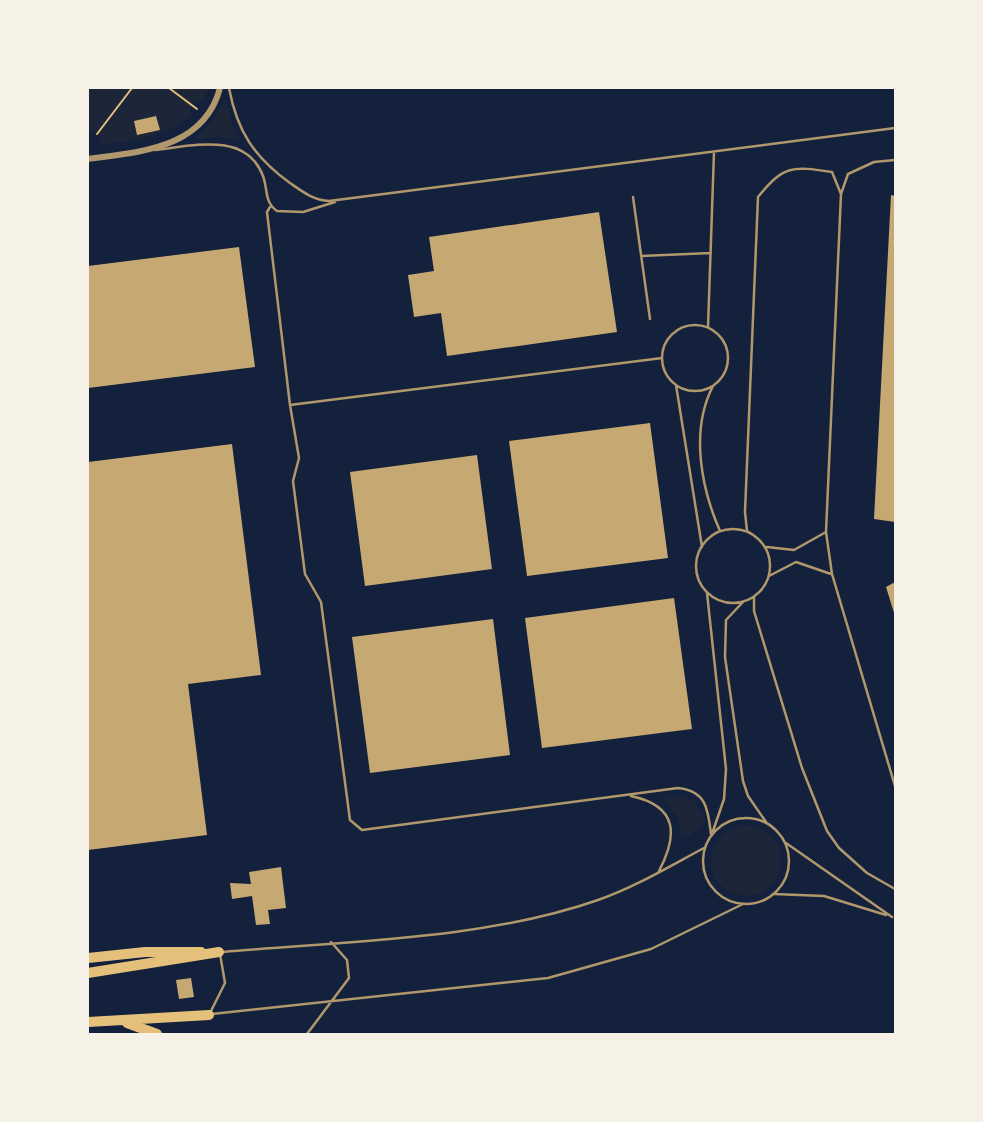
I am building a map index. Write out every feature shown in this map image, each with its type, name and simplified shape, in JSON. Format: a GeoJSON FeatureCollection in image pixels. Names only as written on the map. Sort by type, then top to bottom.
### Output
{"type":"FeatureCollection","features":[{"type":"Feature","properties":{"kind":"highway"},"geometry":{"type":"LineString","coordinates":[[88,958],[145,952],[219,952]]}},
{"type":"Feature","properties":{"kind":"highway"},"geometry":{"type":"LineString","coordinates":[[88,973],[219,952]]}},
{"type":"Feature","properties":{"kind":"highway"},"geometry":{"type":"LineString","coordinates":[[88,1022],[209,1015]]}},
{"type":"Feature","properties":{"kind":"highway"},"geometry":{"type":"LineString","coordinates":[[117,1021],[157,1034]]}},
{"type":"Feature","properties":{"kind":"street"},"geometry":{"type":"LineString","coordinates":[[88,159],[155,150],[174,143],[198,125],[213,105],[220,88]]}},
{"type":"Feature","properties":{"kind":"lane"},"geometry":{"type":"LineString","coordinates":[[229,88],[239,127],[260,159],[307,196],[338,201]]}},
{"type":"Feature","properties":{"kind":"lane"},"geometry":{"type":"LineString","coordinates":[[155,150],[216,144],[237,148],[250,157],[261,172],[271,206],[282,212],[296,213],[338,201],[895,128]]}},
{"type":"Feature","properties":{"kind":"lane"},"geometry":{"type":"LineString","coordinates":[[708,327],[713,253],[714,152]]}},
{"type":"Feature","properties":{"kind":"lane"},"geometry":{"type":"LineString","coordinates":[[895,160],[874,162],[848,174],[841,194],[826,532],[831,574],[895,786]]}},
{"type":"Feature","properties":{"kind":"lane"},"geometry":{"type":"LineString","coordinates":[[747,531],[745,512],[758,197],[778,174],[806,168],[832,172],[841,194]]}},
{"type":"Feature","properties":{"kind":"lane"},"geometry":{"type":"LineString","coordinates":[[633,197],[650,319]]}},
{"type":"Feature","properties":{"kind":"lane"},"geometry":{"type":"LineString","coordinates":[[271,206],[267,212],[299,458],[293,481],[306,573],[321,603],[350,820],[362,830],[670,789],[698,793],[708,810],[711,834]]}},
{"type":"Feature","properties":{"kind":"lane"},"geometry":{"type":"LineString","coordinates":[[641,256],[713,253]]}},
{"type":"Feature","properties":{"kind":"lane"},"geometry":{"type":"LineString","coordinates":[[720,531],[706,499],[700,436],[705,402],[713,385],[727,367],[728,355],[718,334],[708,327],[695,325],[682,327],[671,334],[664,345],[662,358],[663,368],[676,385],[702,547],[696,570],[708,593],[726,777],[724,799],[704,848],[702,861],[710,885],[730,901],[743,904],[754,903],[774,894],[824,896],[894,918]]}},
{"type":"Feature","properties":{"kind":"lane"},"geometry":{"type":"LineString","coordinates":[[290,405],[662,358]]}},
{"type":"Feature","properties":{"kind":"lane"},"geometry":{"type":"LineString","coordinates":[[676,385],[694,391],[713,385]]}},
{"type":"Feature","properties":{"kind":"lane"},"geometry":{"type":"LineString","coordinates":[[702,547],[720,531],[747,531],[766,547],[770,556],[769,576]]}},
{"type":"Feature","properties":{"kind":"lane"},"geometry":{"type":"LineString","coordinates":[[766,547],[794,550],[826,532]]}},
{"type":"Feature","properties":{"kind":"lane"},"geometry":{"type":"LineString","coordinates":[[831,574],[796,562],[769,576],[754,597],[743,602],[726,620],[725,657],[743,780],[748,796],[786,844],[894,918]]}},
{"type":"Feature","properties":{"kind":"lane"},"geometry":{"type":"LineString","coordinates":[[708,593],[718,600],[743,602]]}},
{"type":"Feature","properties":{"kind":"lane"},"geometry":{"type":"LineString","coordinates":[[754,597],[754,611],[798,755],[827,831],[839,848],[867,873],[895,888]]}},
{"type":"Feature","properties":{"kind":"lane"},"geometry":{"type":"LineString","coordinates":[[628,795],[659,807],[672,827],[673,839],[659,872]]}},
{"type":"Feature","properties":{"kind":"lane"},"geometry":{"type":"LineString","coordinates":[[711,834],[720,826],[743,817],[766,822]]}},
{"type":"Feature","properties":{"kind":"lane"},"geometry":{"type":"LineString","coordinates":[[774,894],[788,871],[786,844]]}},
{"type":"Feature","properties":{"kind":"lane"},"geometry":{"type":"LineString","coordinates":[[209,1015],[225,983],[219,952],[530,920],[598,900],[704,848]]}},
{"type":"Feature","properties":{"kind":"lane"},"geometry":{"type":"LineString","coordinates":[[209,1015],[548,978],[651,949],[743,904]]}},
{"type":"Feature","properties":{"kind":"lane"},"geometry":{"type":"LineString","coordinates":[[307,1034],[347,982],[350,969],[346,958],[331,942]]}},
{"type":"Feature","properties":{"kind":"path"},"geometry":{"type":"LineString","coordinates":[[97,134],[132,88]]}},
{"type":"Feature","properties":{"kind":"path"},"geometry":{"type":"LineString","coordinates":[[169,88],[197,109]]}},
{"type":"Feature","properties":{"kind":"shaded area"},"geometry":{"type":"Polygon","coordinates":[[[88,88],[209,88],[202,101],[195,101],[190,106],[192,115],[171,129],[149,137],[101,145],[99,135],[88,132],[88,88]]]}},
{"type":"Feature","properties":{"kind":"shaded area"},"geometry":{"type":"Polygon","coordinates":[[[226,98],[232,125],[239,139],[195,139],[214,118],[226,98]]]}},
{"type":"Feature","properties":{"kind":"shaded area"},"geometry":{"type":"Polygon","coordinates":[[[680,796],[694,801],[705,818],[702,826],[686,837],[681,835],[679,819],[665,801],[666,798],[680,796]]]}},
{"type":"Feature","properties":{"kind":"shaded area"},"geometry":{"type":"Polygon","coordinates":[[[746,826],[765,832],[775,842],[781,861],[775,880],[765,890],[746,896],[727,890],[717,880],[711,861],[717,842],[727,832],[746,826]]]}},
{"type":"Feature","properties":{"kind":"building"},"geometry":{"type":"Polygon","coordinates":[[[156,116],[160,130],[137,135],[134,121],[156,116]]]}},
{"type":"Feature","properties":{"kind":"building"},"geometry":{"type":"Polygon","coordinates":[[[891,195],[895,196],[895,522],[874,519],[891,195]]]}},
{"type":"Feature","properties":{"kind":"building"},"geometry":{"type":"Polygon","coordinates":[[[599,212],[617,332],[447,356],[441,313],[414,317],[408,275],[434,271],[429,237],[599,212]]]}},
{"type":"Feature","properties":{"kind":"building"},"geometry":{"type":"Polygon","coordinates":[[[239,247],[255,367],[88,388],[88,266],[239,247]]]}},
{"type":"Feature","properties":{"kind":"building"},"geometry":{"type":"Polygon","coordinates":[[[650,423],[668,558],[527,576],[509,441],[650,423]]]}},
{"type":"Feature","properties":{"kind":"building"},"geometry":{"type":"Polygon","coordinates":[[[232,444],[261,675],[188,684],[207,835],[88,850],[88,462],[232,444]]]}},
{"type":"Feature","properties":{"kind":"building"},"geometry":{"type":"Polygon","coordinates":[[[477,455],[492,569],[365,586],[350,472],[477,455]]]}},
{"type":"Feature","properties":{"kind":"building"},"geometry":{"type":"Polygon","coordinates":[[[895,582],[895,616],[886,587],[895,582]]]}},
{"type":"Feature","properties":{"kind":"building"},"geometry":{"type":"Polygon","coordinates":[[[674,598],[692,729],[542,748],[525,618],[674,598]]]}},
{"type":"Feature","properties":{"kind":"building"},"geometry":{"type":"Polygon","coordinates":[[[493,619],[510,755],[370,773],[352,637],[493,619]]]}},
{"type":"Feature","properties":{"kind":"building"},"geometry":{"type":"Polygon","coordinates":[[[281,867],[286,908],[268,910],[270,924],[256,925],[252,896],[232,899],[230,883],[251,884],[249,872],[281,867]]]}},
{"type":"Feature","properties":{"kind":"building"},"geometry":{"type":"Polygon","coordinates":[[[191,978],[194,997],[179,999],[176,980],[191,978]]]}}]}
